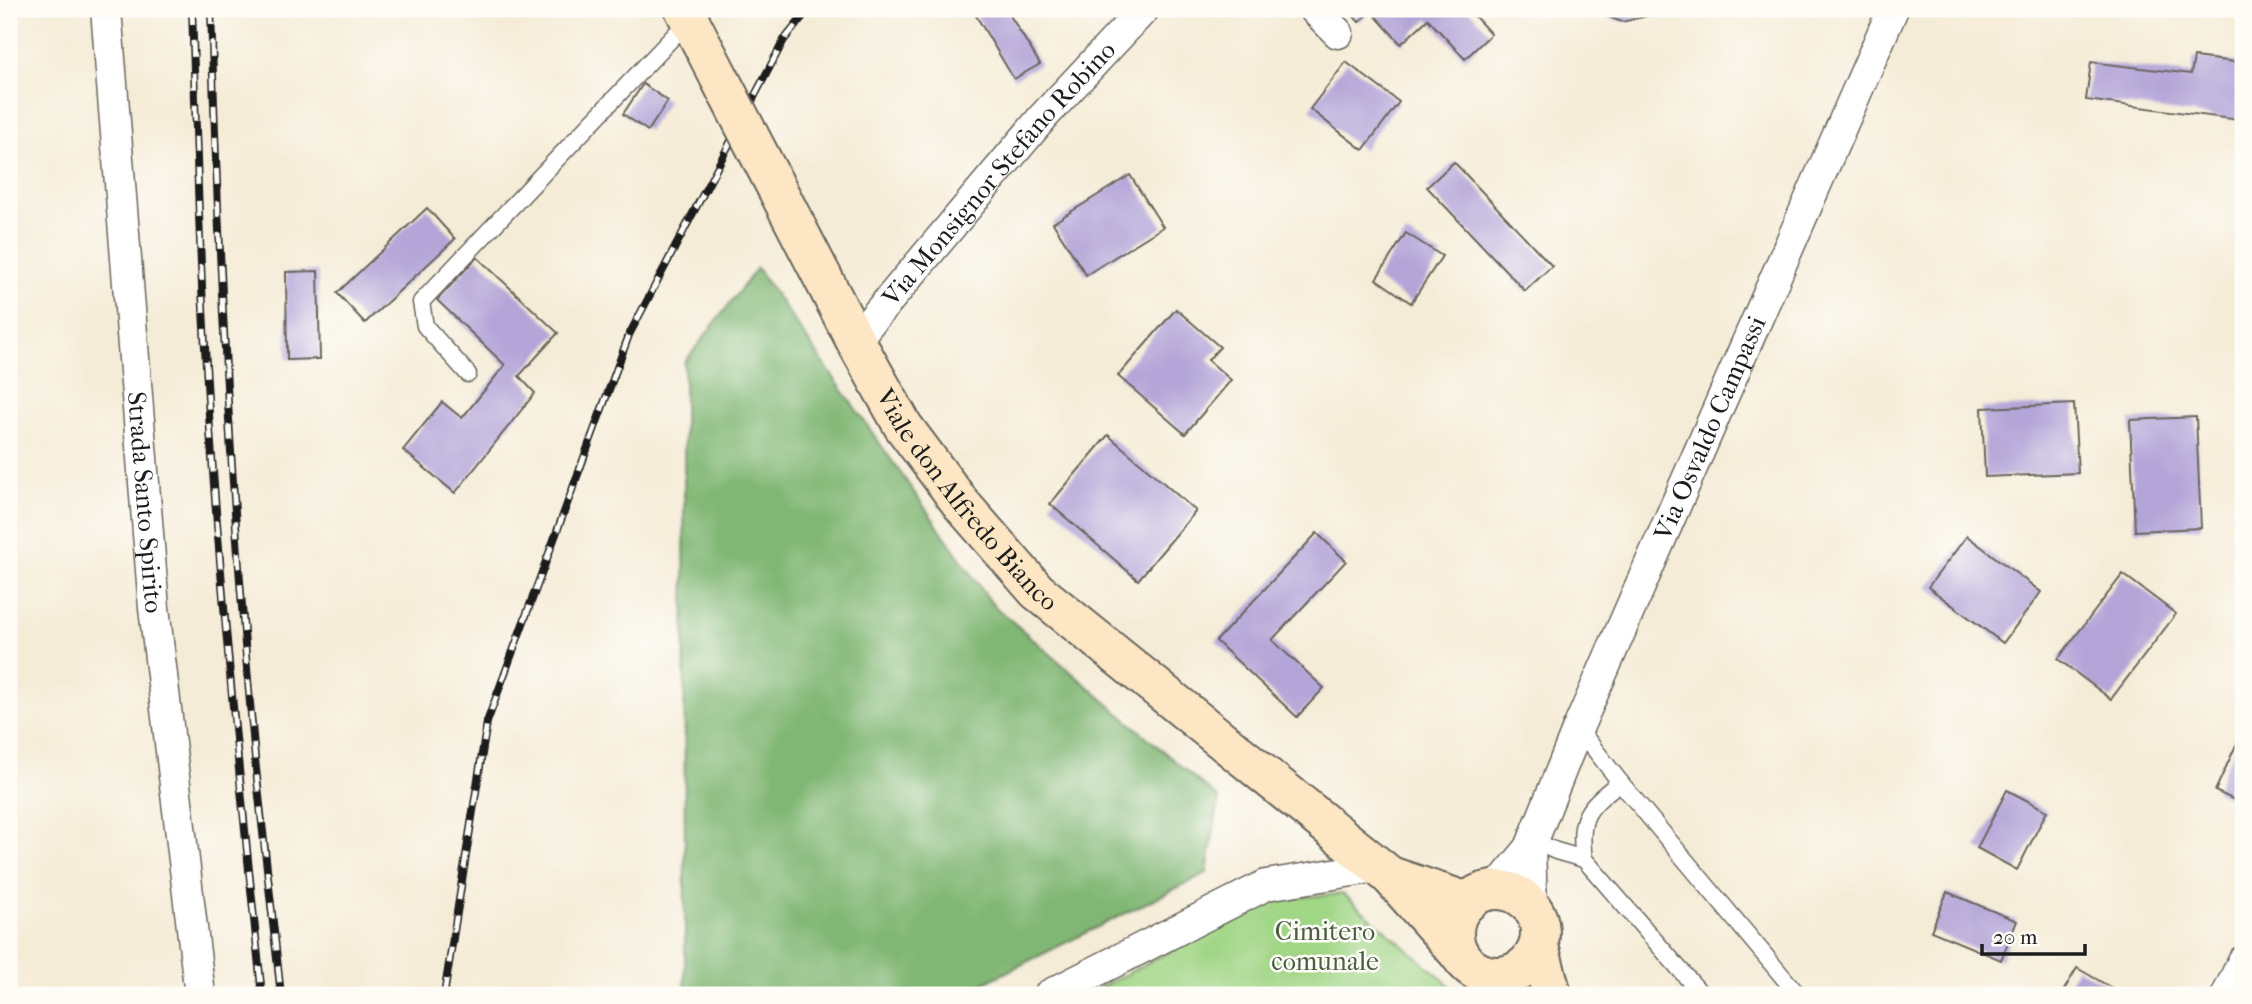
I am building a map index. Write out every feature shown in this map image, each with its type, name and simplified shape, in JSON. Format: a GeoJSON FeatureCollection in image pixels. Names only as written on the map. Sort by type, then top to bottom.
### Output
{"type":"FeatureCollection","features":[{"type":"Feature","properties":{"kind":"street","name":"Strada Santo Spirito"},"geometry":{"type":"LineString","coordinates":[[106,9],[154,608],[200,995]]}},
{"type":"Feature","properties":{"kind":"street","name":"Via Monsignor Stefano Robino"},"geometry":{"type":"LineString","coordinates":[[855,340],[1043,117],[1144,9]]}},
{"type":"Feature","properties":{"kind":"street"},"geometry":{"type":"LineString","coordinates":[[1314,9],[1338,33]]}},
{"type":"Feature","properties":{"kind":"street","name":"Via Osvaldo Campassi"},"geometry":{"type":"LineString","coordinates":[[1481,896],[1531,844],[1578,727],[1893,9]]}},
{"type":"Feature","properties":{"kind":"street","name":"Viale don Alfredo Bianco"},"geometry":{"type":"LineString","coordinates":[[687,14],[855,340],[903,426],[962,505],[1037,591],[1383,872],[1460,955]]}},
{"type":"Feature","properties":{"kind":"street","name":"Via Osvaldo Campassi"},"geometry":{"type":"LineString","coordinates":[[1531,844],[1532,906]]}},
{"type":"Feature","properties":{"kind":"street","name":"Viale don Alfredo Bianco"},"geometry":{"type":"LineString","coordinates":[[1383,872],[1481,896]]}},
{"type":"Feature","properties":{"kind":"street"},"geometry":{"type":"LineString","coordinates":[[1049,995],[1266,884],[1383,872]]}},
{"type":"Feature","properties":{"kind":"street"},"geometry":{"type":"LineString","coordinates":[[1508,891],[1532,906],[1541,932],[1539,946],[1533,958],[1511,975],[1505,986],[1469,967],[1455,942],[1454,927],[1459,913],[1481,896],[1508,891]]}},
{"type":"Feature","properties":{"kind":"street"},"geometry":{"type":"LineString","coordinates":[[1539,946],[1552,995]]}},
{"type":"Feature","properties":{"kind":"street"},"geometry":{"type":"LineString","coordinates":[[2227,995],[2243,961]]}},
{"type":"Feature","properties":{"kind":"lane"},"geometry":{"type":"LineString","coordinates":[[468,374],[425,326],[421,302],[687,14]]}},
{"type":"Feature","properties":{"kind":"lane"},"geometry":{"type":"LineString","coordinates":[[1578,727],[1620,782],[1798,995]]}},
{"type":"Feature","properties":{"kind":"lane"},"geometry":{"type":"LineString","coordinates":[[1584,859],[1581,835],[1591,805],[1620,782]]}},
{"type":"Feature","properties":{"kind":"lane"},"geometry":{"type":"LineString","coordinates":[[1531,844],[1584,859],[1702,995]]}},
{"type":"Feature","properties":{"kind":"green space"},"geometry":{"type":"Polygon","coordinates":[[[757,268],[993,605],[1219,799],[1207,873],[960,995],[685,995],[684,363],[757,268]]]}},
{"type":"Feature","properties":{"kind":"green space","name":"Cimitero comunale"},"geometry":{"type":"Polygon","coordinates":[[[1343,894],[1461,995],[1086,995],[1270,899],[1343,894]]]}},
{"type":"Feature","properties":{"kind":"building"},"geometry":{"type":"Polygon","coordinates":[[[972,9],[1006,9],[1040,64],[1014,79],[972,9]]]}},
{"type":"Feature","properties":{"kind":"building"},"geometry":{"type":"Polygon","coordinates":[[[1347,9],[1468,9],[1491,34],[1465,59],[1428,19],[1401,44],[1371,11],[1359,22],[1347,9]]]}},
{"type":"Feature","properties":{"kind":"building"},"geometry":{"type":"Polygon","coordinates":[[[1587,9],[1671,9],[1672,10],[1622,22],[1587,9]]]}},
{"type":"Feature","properties":{"kind":"building"},"geometry":{"type":"Polygon","coordinates":[[[2194,57],[2243,63],[2239,120],[2086,100],[2091,62],[2191,74],[2194,57]]]}},
{"type":"Feature","properties":{"kind":"building"},"geometry":{"type":"Polygon","coordinates":[[[1346,62],[1399,102],[1363,150],[1310,109],[1346,62]]]}},
{"type":"Feature","properties":{"kind":"building"},"geometry":{"type":"Polygon","coordinates":[[[643,84],[668,101],[648,131],[623,114],[643,84]]]}},
{"type":"Feature","properties":{"kind":"building"},"geometry":{"type":"Polygon","coordinates":[[[1454,162],[1552,266],[1525,291],[1427,187],[1454,162]]]}},
{"type":"Feature","properties":{"kind":"building"},"geometry":{"type":"Polygon","coordinates":[[[1130,175],[1163,227],[1086,275],[1053,223],[1130,175]]]}},
{"type":"Feature","properties":{"kind":"building"},"geometry":{"type":"Polygon","coordinates":[[[427,208],[455,239],[365,323],[337,293],[427,208]]]}},
{"type":"Feature","properties":{"kind":"building"},"geometry":{"type":"Polygon","coordinates":[[[1406,233],[1442,256],[1411,303],[1376,279],[1406,233]]]}},
{"type":"Feature","properties":{"kind":"building"},"geometry":{"type":"Polygon","coordinates":[[[477,257],[558,333],[519,376],[535,393],[455,493],[403,450],[442,402],[462,418],[505,365],[437,300],[477,257]]]}},
{"type":"Feature","properties":{"kind":"building"},"geometry":{"type":"Polygon","coordinates":[[[318,271],[320,359],[287,360],[286,272],[318,271]]]}},
{"type":"Feature","properties":{"kind":"building"},"geometry":{"type":"Polygon","coordinates":[[[1176,309],[1220,347],[1208,360],[1231,380],[1185,434],[1118,376],[1176,309]]]}},
{"type":"Feature","properties":{"kind":"building"},"geometry":{"type":"Polygon","coordinates":[[[2074,404],[2078,473],[1985,477],[1982,408],[2074,404]]]}},
{"type":"Feature","properties":{"kind":"building"},"geometry":{"type":"Polygon","coordinates":[[[2196,417],[2201,528],[2135,531],[2130,420],[2196,417]]]}},
{"type":"Feature","properties":{"kind":"building"},"geometry":{"type":"Polygon","coordinates":[[[1108,435],[1196,511],[1138,580],[1050,504],[1108,435]]]}},
{"type":"Feature","properties":{"kind":"building"},"geometry":{"type":"Polygon","coordinates":[[[1317,533],[1346,561],[1272,640],[1324,688],[1297,717],[1216,641],[1317,533]]]}},
{"type":"Feature","properties":{"kind":"building"},"geometry":{"type":"Polygon","coordinates":[[[1967,536],[2041,592],[2003,643],[1928,587],[1967,536]]]}},
{"type":"Feature","properties":{"kind":"building"},"geometry":{"type":"Polygon","coordinates":[[[2123,574],[2176,614],[2111,699],[2058,659],[2123,574]]]}},
{"type":"Feature","properties":{"kind":"building"},"geometry":{"type":"Polygon","coordinates":[[[2243,730],[2243,804],[2215,791],[2243,730]]]}},
{"type":"Feature","properties":{"kind":"building"},"geometry":{"type":"Polygon","coordinates":[[[2007,790],[2047,811],[2017,870],[1977,848],[2007,790]]]}},
{"type":"Feature","properties":{"kind":"building"},"geometry":{"type":"Polygon","coordinates":[[[1947,892],[2017,921],[2001,960],[1931,931],[1947,892]]]}},
{"type":"Feature","properties":{"kind":"building"},"geometry":{"type":"Polygon","coordinates":[[[2077,968],[2124,995],[2061,995],[2077,968]]]}},
{"type":"Feature","properties":{"kind":"railway"},"geometry":{"type":"LineString","coordinates":[[192,9],[208,402],[235,726],[262,995]]}},
{"type":"Feature","properties":{"kind":"railway"},"geometry":{"type":"LineString","coordinates":[[211,9],[222,294],[233,484],[247,674],[281,995]]}},
{"type":"Feature","properties":{"kind":"railway"},"geometry":{"type":"LineString","coordinates":[[444,995],[487,722],[629,335],[784,40],[809,9]]}}]}
